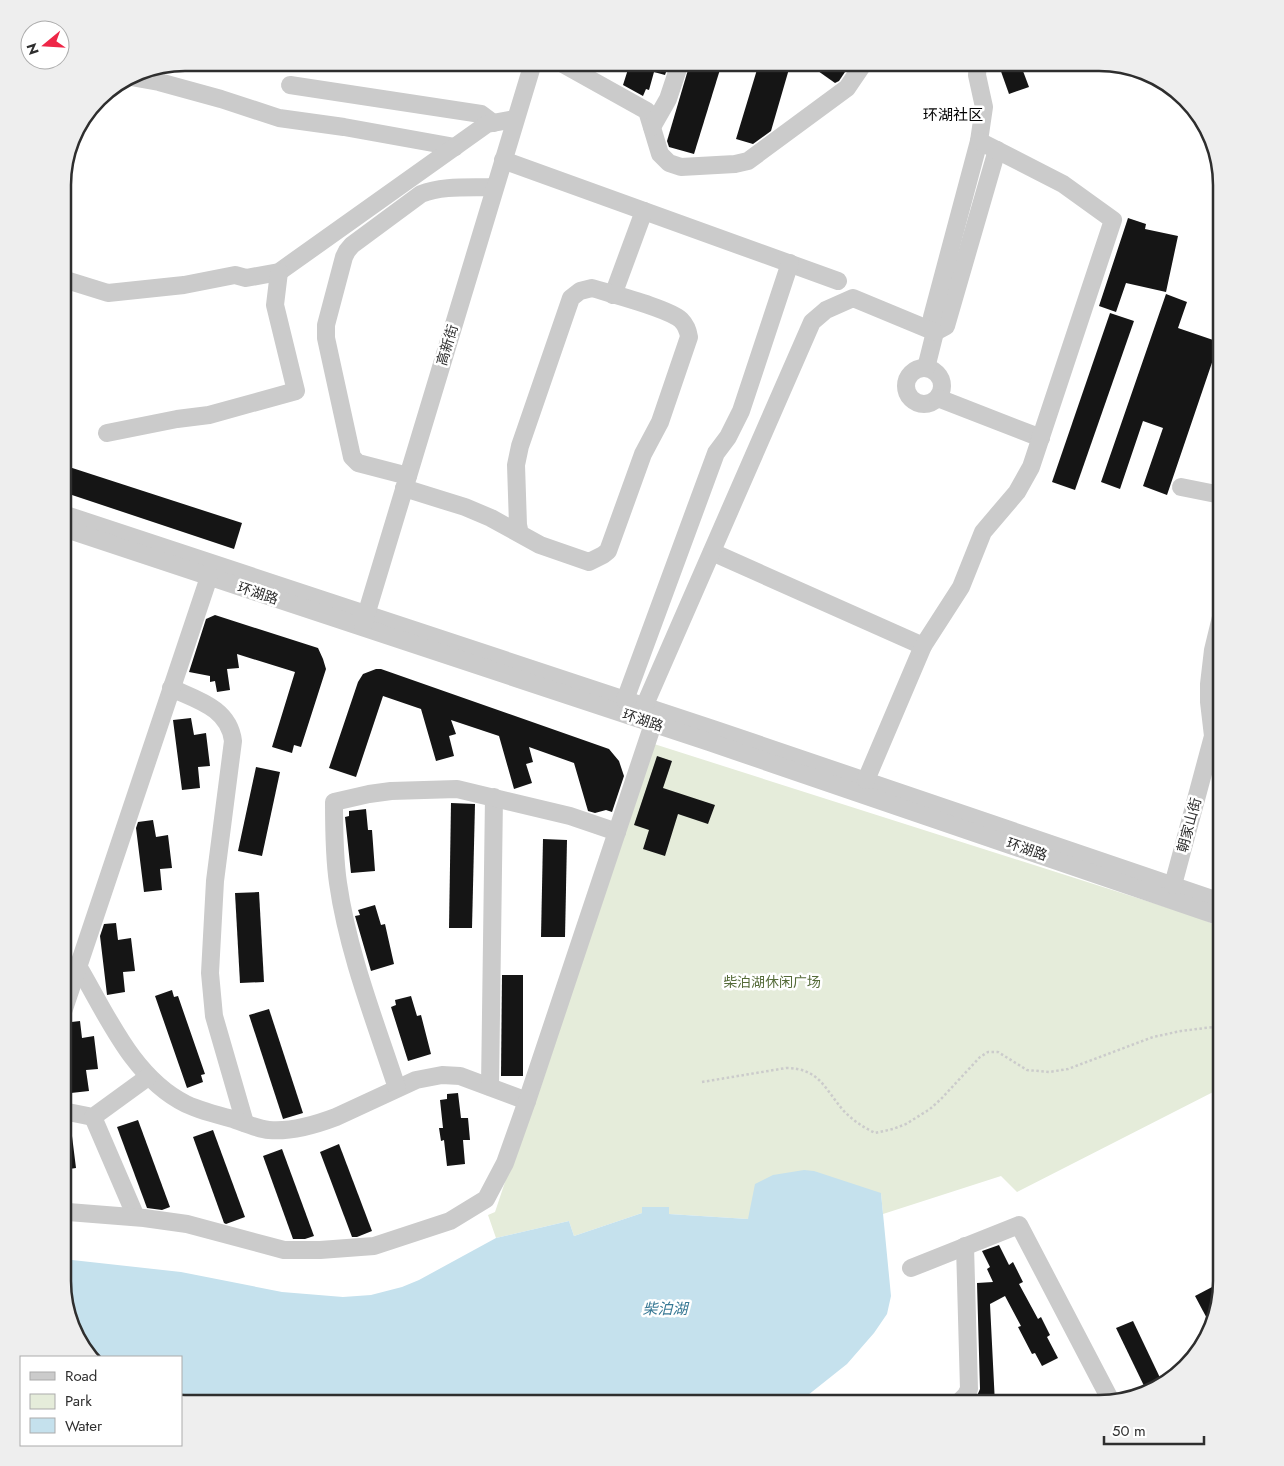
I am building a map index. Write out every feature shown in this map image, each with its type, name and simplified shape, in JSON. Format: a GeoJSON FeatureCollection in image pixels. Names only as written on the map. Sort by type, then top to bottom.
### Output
{"type":"FeatureCollection","features":[{"type":"Feature","properties":{"kind":"street","name":"高新街"},"geometry":{"type":"LineString","coordinates":[[364,621],[530,71]]}},
{"type":"Feature","properties":{"kind":"street"},"geometry":{"type":"LineString","coordinates":[[577,71],[647,111],[660,154],[669,163],[681,167],[735,164],[748,161],[847,88],[859,71]]}},
{"type":"Feature","properties":{"kind":"street"},"geometry":{"type":"LineString","coordinates":[[652,127],[668,99],[677,71]]}},
{"type":"Feature","properties":{"kind":"street"},"geometry":{"type":"LineString","coordinates":[[926,368],[935,332],[932,317],[979,141],[984,107],[977,71]]}},
{"type":"Feature","properties":{"kind":"street"},"geometry":{"type":"LineString","coordinates":[[160,75],[220,99],[279,118],[344,127],[454,148]]}},
{"type":"Feature","properties":{"kind":"street"},"geometry":{"type":"LineString","coordinates":[[290,84],[481,114],[493,123]]}},
{"type":"Feature","properties":{"kind":"street"},"geometry":{"type":"LineString","coordinates":[[71,281],[108,293],[184,285],[235,275],[246,278],[279,272],[487,124],[515,119]]}},
{"type":"Feature","properties":{"kind":"street"},"geometry":{"type":"LineString","coordinates":[[866,780],[923,646],[962,588],[983,532],[1025,480],[1031,467],[1113,220],[1063,184],[979,141]]}},
{"type":"Feature","properties":{"kind":"street"},"geometry":{"type":"LineString","coordinates":[[935,332],[946,326],[997,150]]}},
{"type":"Feature","properties":{"kind":"street"},"geometry":{"type":"LineString","coordinates":[[503,160],[838,280]]}},
{"type":"Feature","properties":{"kind":"street"},"geometry":{"type":"LineString","coordinates":[[495,187],[444,189],[421,194],[352,245],[344,257],[326,325],[326,338],[352,457],[358,463],[465,507],[540,545],[589,562],[608,551],[643,454],[660,422],[689,337],[687,328],[680,319],[666,312],[592,288],[580,291],[570,298],[520,446],[516,465],[520,534]]}},
{"type":"Feature","properties":{"kind":"street"},"geometry":{"type":"LineString","coordinates":[[613,295],[644,211]]}},
{"type":"Feature","properties":{"kind":"street"},"geometry":{"type":"LineString","coordinates":[[625,700],[716,454],[728,437],[741,411],[790,263]]}},
{"type":"Feature","properties":{"kind":"street"},"geometry":{"type":"LineString","coordinates":[[107,433],[177,419],[210,416],[296,391],[275,305],[279,272]]}},
{"type":"Feature","properties":{"kind":"street"},"geometry":{"type":"LineString","coordinates":[[71,1212],[136,1217],[187,1224],[284,1250],[320,1250],[374,1246],[450,1221],[486,1199],[505,1163],[617,832],[646,716],[712,552],[812,322],[826,310],[853,298],[935,332]]}},
{"type":"Feature","properties":{"kind":"street"},"geometry":{"type":"LineString","coordinates":[[926,368],[936,372],[942,382],[941,393],[938,398],[929,404],[914,402],[907,395],[905,385],[908,376],[916,369],[926,368]]}},
{"type":"Feature","properties":{"kind":"street"},"geometry":{"type":"LineString","coordinates":[[938,398],[1041,438]]}},
{"type":"Feature","properties":{"kind":"street"},"geometry":{"type":"LineString","coordinates":[[1181,487],[1213,493]]}},
{"type":"Feature","properties":{"kind":"street","name":"环湖路"},"geometry":{"type":"LineString","coordinates":[[71,517],[364,621],[646,716],[1213,914]]}},
{"type":"Feature","properties":{"kind":"street","name":"环湖路"},"geometry":{"type":"LineString","coordinates":[[71,531],[208,577],[364,621],[625,700],[646,716],[866,780],[1213,899]]}},
{"type":"Feature","properties":{"kind":"street"},"geometry":{"type":"LineString","coordinates":[[712,552],[923,646]]}},
{"type":"Feature","properties":{"kind":"street"},"geometry":{"type":"LineString","coordinates":[[71,987],[208,577]]}},
{"type":"Feature","properties":{"kind":"street","name":"朝家山街"},"geometry":{"type":"LineString","coordinates":[[1173,885],[1213,736],[1209,702],[1213,650]]}},
{"type":"Feature","properties":{"kind":"street"},"geometry":{"type":"LineString","coordinates":[[171,688],[216,709],[227,721],[232,734],[233,741],[215,881],[210,973],[214,1016],[245,1123]]}},
{"type":"Feature","properties":{"kind":"street"},"geometry":{"type":"LineString","coordinates":[[397,1088],[359,976],[344,915],[334,853],[334,802],[369,794],[456,789],[570,816],[617,832]]}},
{"type":"Feature","properties":{"kind":"street"},"geometry":{"type":"LineString","coordinates":[[490,1087],[494,797]]}},
{"type":"Feature","properties":{"kind":"street"},"geometry":{"type":"LineString","coordinates":[[78,966],[127,1051],[148,1077],[166,1092],[199,1110],[269,1130],[295,1129],[336,1117],[416,1080],[442,1075],[460,1076],[527,1101]]}},
{"type":"Feature","properties":{"kind":"street"},"geometry":{"type":"LineString","coordinates":[[71,1113],[93,1117],[148,1077]]}},
{"type":"Feature","properties":{"kind":"street"},"geometry":{"type":"LineString","coordinates":[[93,1117],[136,1217]]}},
{"type":"Feature","properties":{"kind":"street"},"geometry":{"type":"LineString","coordinates":[[910,1268],[1019,1225],[1107,1395]]}},
{"type":"Feature","properties":{"kind":"street"},"geometry":{"type":"LineString","coordinates":[[965,1246],[969,1389],[966,1395]]}},
{"type":"Feature","properties":{"kind":"path"},"geometry":{"type":"LineString","coordinates":[[702,1082],[786,1068],[800,1070],[820,1080],[844,1111],[875,1133],[899,1126],[930,1109],[952,1089],[980,1057],[988,1052],[998,1052],[1026,1070],[1049,1072],[1068,1069],[1153,1037],[1213,1027]]}},
{"type":"Feature","properties":{"kind":"green space","name":"柴泊湖休闲广场"},"geometry":{"type":"Polygon","coordinates":[[[651,743],[1200,918],[1213,924],[1213,1092],[1017,1192],[1001,1176],[883,1214],[881,1193],[748,1219],[669,1214],[642,1207],[642,1213],[574,1236],[569,1221],[496,1238],[488,1215],[495,1212],[651,743]]]}},
{"type":"Feature","properties":{"kind":"water","name":"柴泊湖"},"geometry":{"type":"Polygon","coordinates":[[[804,1170],[814,1171],[881,1193],[891,1296],[887,1314],[874,1333],[847,1364],[808,1395],[182,1395],[182,1356],[100,1356],[83,1331],[73,1303],[71,1260],[181,1272],[282,1292],[343,1297],[371,1295],[402,1287],[419,1280],[496,1238],[569,1221],[574,1236],[642,1213],[642,1207],[669,1207],[669,1214],[748,1219],[755,1184],[773,1175],[804,1170]]]}},
{"type":"Feature","properties":{"kind":"building"},"geometry":{"type":"Polygon","coordinates":[[[627,71],[666,71],[665,75],[654,72],[649,90],[646,89],[643,96],[623,85],[627,71]]]}},
{"type":"Feature","properties":{"kind":"building"},"geometry":{"type":"Polygon","coordinates":[[[688,71],[720,71],[694,154],[669,147],[667,141],[688,71]]]}},
{"type":"Feature","properties":{"kind":"building"},"geometry":{"type":"Polygon","coordinates":[[[757,71],[788,71],[771,131],[753,144],[736,139],[757,71]]]}},
{"type":"Feature","properties":{"kind":"building"},"geometry":{"type":"Polygon","coordinates":[[[818,71],[846,71],[839,81],[835,83],[818,71]]]}},
{"type":"Feature","properties":{"kind":"building"},"geometry":{"type":"Polygon","coordinates":[[[1001,71],[1023,71],[1029,87],[1009,94],[1001,71]]]}},
{"type":"Feature","properties":{"kind":"building"},"geometry":{"type":"Polygon","coordinates":[[[1128,218],[1146,224],[1145,229],[1178,236],[1166,292],[1126,283],[1116,312],[1099,306],[1128,218]]]}},
{"type":"Feature","properties":{"kind":"building"},"geometry":{"type":"Polygon","coordinates":[[[1166,294],[1187,302],[1178,328],[1213,340],[1213,360],[1167,495],[1143,486],[1163,428],[1143,421],[1120,489],[1101,482],[1166,294]]]}},
{"type":"Feature","properties":{"kind":"building"},"geometry":{"type":"Polygon","coordinates":[[[1110,313],[1134,321],[1075,490],[1052,482],[1110,313]]]}},
{"type":"Feature","properties":{"kind":"building"},"geometry":{"type":"Polygon","coordinates":[[[71,468],[242,523],[234,549],[71,495],[71,468]]]}},
{"type":"Feature","properties":{"kind":"building"},"geometry":{"type":"Polygon","coordinates":[[[215,615],[318,648],[326,669],[301,747],[294,745],[292,753],[272,747],[295,672],[237,654],[239,668],[227,669],[230,690],[217,692],[215,681],[210,682],[210,676],[189,672],[206,619],[215,615]]]}},
{"type":"Feature","properties":{"kind":"building"},"geometry":{"type":"Polygon","coordinates":[[[381,669],[609,749],[619,761],[624,776],[612,812],[606,810],[595,813],[588,811],[574,763],[529,747],[533,762],[526,764],[532,783],[514,789],[499,736],[451,720],[456,734],[449,736],[454,756],[436,761],[421,709],[383,696],[356,777],[329,768],[358,682],[363,674],[381,669]]]}},
{"type":"Feature","properties":{"kind":"building"},"geometry":{"type":"Polygon","coordinates":[[[191,718],[194,735],[206,733],[210,766],[198,767],[200,788],[182,790],[173,720],[191,718]]]}},
{"type":"Feature","properties":{"kind":"building"},"geometry":{"type":"Polygon","coordinates":[[[657,756],[672,761],[663,788],[715,805],[708,824],[678,814],[665,856],[643,849],[649,830],[634,825],[657,756]]]}},
{"type":"Feature","properties":{"kind":"building"},"geometry":{"type":"Polygon","coordinates":[[[256,767],[280,772],[262,856],[238,851],[256,767]]]}},
{"type":"Feature","properties":{"kind":"building"},"geometry":{"type":"Polygon","coordinates":[[[451,803],[475,804],[472,928],[449,928],[451,803]]]}},
{"type":"Feature","properties":{"kind":"building"},"geometry":{"type":"Polygon","coordinates":[[[366,809],[368,830],[372,830],[375,871],[351,873],[345,817],[349,816],[349,811],[366,809]]]}},
{"type":"Feature","properties":{"kind":"building"},"geometry":{"type":"Polygon","coordinates":[[[153,820],[156,837],[168,835],[172,868],[160,869],[162,890],[144,892],[136,828],[138,822],[153,820]]]}},
{"type":"Feature","properties":{"kind":"building"},"geometry":{"type":"Polygon","coordinates":[[[543,839],[567,840],[565,937],[541,937],[543,839]]]}},
{"type":"Feature","properties":{"kind":"building"},"geometry":{"type":"Polygon","coordinates":[[[259,892],[264,982],[240,983],[235,893],[259,892]]]}},
{"type":"Feature","properties":{"kind":"building"},"geometry":{"type":"Polygon","coordinates":[[[375,905],[381,925],[385,924],[394,964],[371,971],[355,916],[360,915],[358,910],[375,905]]]}},
{"type":"Feature","properties":{"kind":"building"},"geometry":{"type":"Polygon","coordinates":[[[116,923],[118,940],[131,938],[135,971],[123,972],[125,992],[107,995],[100,936],[104,924],[116,923]]]}},
{"type":"Feature","properties":{"kind":"building"},"geometry":{"type":"Polygon","coordinates":[[[502,975],[523,975],[523,1076],[501,1076],[502,975]]]}},
{"type":"Feature","properties":{"kind":"building"},"geometry":{"type":"Polygon","coordinates":[[[172,990],[174,997],[178,996],[205,1074],[201,1075],[203,1082],[187,1088],[155,996],[172,990]]]}},
{"type":"Feature","properties":{"kind":"building"},"geometry":{"type":"Polygon","coordinates":[[[411,996],[417,1016],[421,1015],[431,1054],[408,1061],[391,1007],[396,1005],[395,1000],[411,996]]]}},
{"type":"Feature","properties":{"kind":"building"},"geometry":{"type":"Polygon","coordinates":[[[269,1009],[303,1113],[283,1119],[249,1015],[269,1009]]]}},
{"type":"Feature","properties":{"kind":"building"},"geometry":{"type":"Polygon","coordinates":[[[80,1021],[82,1038],[94,1036],[98,1069],[86,1070],[89,1091],[71,1093],[71,1022],[80,1021]]]}},
{"type":"Feature","properties":{"kind":"building"},"geometry":{"type":"Polygon","coordinates":[[[458,1093],[461,1118],[468,1118],[470,1140],[463,1140],[465,1164],[447,1166],[444,1140],[441,1141],[439,1128],[443,1128],[440,1100],[447,1099],[447,1094],[458,1093]]]}},
{"type":"Feature","properties":{"kind":"building"},"geometry":{"type":"Polygon","coordinates":[[[138,1120],[170,1207],[162,1210],[147,1208],[117,1127],[138,1120]]]}},
{"type":"Feature","properties":{"kind":"building"},"geometry":{"type":"Polygon","coordinates":[[[213,1130],[245,1217],[226,1224],[224,1223],[193,1137],[213,1130]]]}},
{"type":"Feature","properties":{"kind":"building"},"geometry":{"type":"Polygon","coordinates":[[[71,1136],[76,1168],[71,1169],[71,1136]]]}},
{"type":"Feature","properties":{"kind":"building"},"geometry":{"type":"Polygon","coordinates":[[[339,1144],[372,1231],[357,1237],[352,1237],[320,1152],[339,1144]]]}},
{"type":"Feature","properties":{"kind":"building"},"geometry":{"type":"Polygon","coordinates":[[[282,1149],[314,1236],[305,1239],[293,1239],[263,1156],[282,1149]]]}},
{"type":"Feature","properties":{"kind":"building"},"geometry":{"type":"Polygon","coordinates":[[[999,1245],[1009,1265],[1013,1262],[1023,1282],[1019,1284],[1038,1319],[1041,1317],[1050,1335],[1047,1337],[1058,1358],[1042,1366],[1035,1353],[1032,1354],[1018,1327],[1021,1326],[1005,1296],[990,1304],[995,1395],[977,1395],[980,1389],[977,1283],[993,1282],[987,1269],[990,1267],[982,1251],[999,1245]]]}},
{"type":"Feature","properties":{"kind":"building"},"geometry":{"type":"Polygon","coordinates":[[[1213,1287],[1207,1318],[1195,1296],[1213,1287]]]}},
{"type":"Feature","properties":{"kind":"building"},"geometry":{"type":"Polygon","coordinates":[[[1133,1321],[1160,1377],[1144,1385],[1116,1328],[1133,1321]]]}},
{"type":"Feature","properties":{"kind":"district","name":"环湖社区"},"geometry":{"type":"Point","coordinates":[953,115]}}]}
